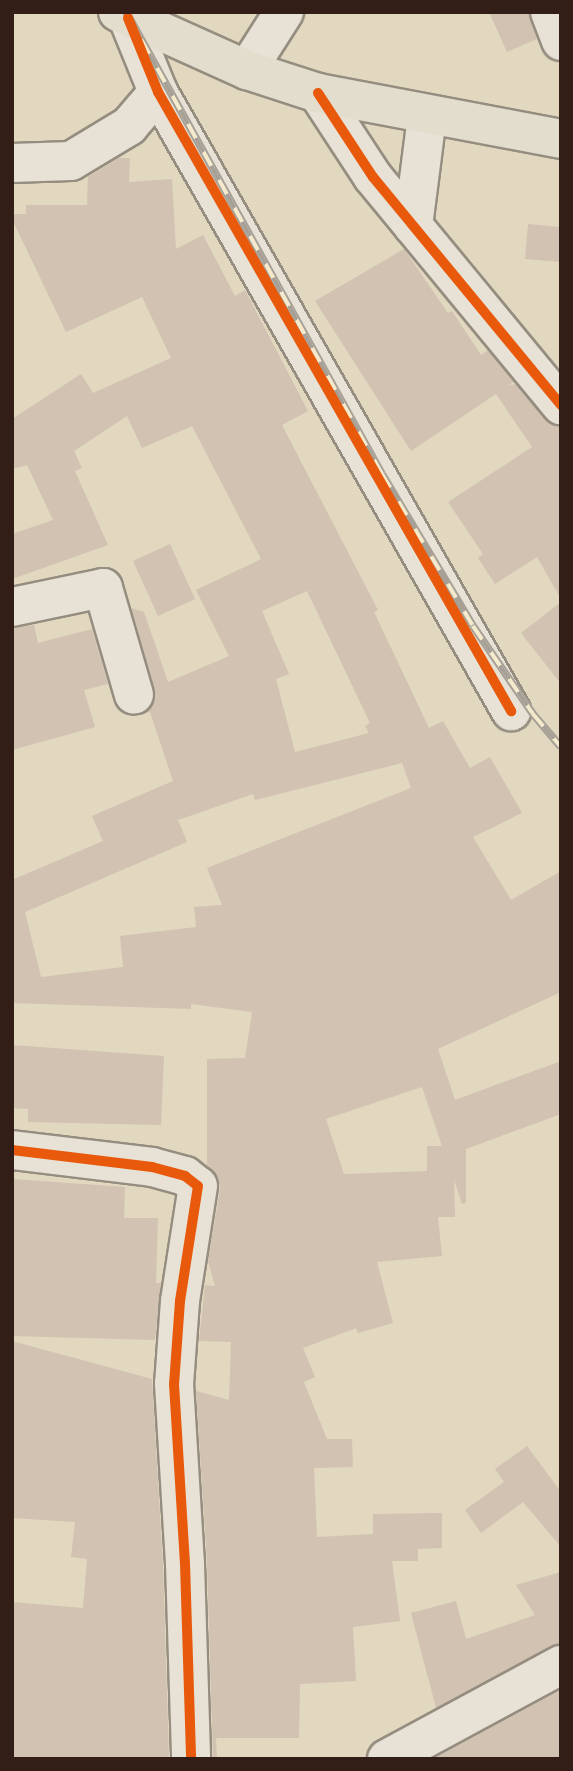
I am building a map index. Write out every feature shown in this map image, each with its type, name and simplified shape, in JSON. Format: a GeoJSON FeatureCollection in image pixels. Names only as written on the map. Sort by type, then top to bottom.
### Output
{"type":"FeatureCollection","features":[{"type":"Feature","properties":{"kind":"main road"},"geometry":{"type":"LineString","coordinates":[[123,15],[247,70],[318,93],[428,116],[561,139]]}},
{"type":"Feature","properties":{"kind":"street"},"geometry":{"type":"LineString","coordinates":[[247,70],[284,12]]}},
{"type":"Feature","properties":{"kind":"street"},"geometry":{"type":"LineString","coordinates":[[123,15],[158,92],[512,711]]}},
{"type":"Feature","properties":{"kind":"street"},"geometry":{"type":"LineString","coordinates":[[12,163],[71,161],[129,126],[158,92]]}},
{"type":"Feature","properties":{"kind":"street"},"geometry":{"type":"LineString","coordinates":[[318,93],[373,177],[561,405]]}},
{"type":"Feature","properties":{"kind":"street"},"geometry":{"type":"LineString","coordinates":[[413,226],[428,116]]}},
{"type":"Feature","properties":{"kind":"street"},"geometry":{"type":"LineString","coordinates":[[12,607],[103,589],[134,695]]}},
{"type":"Feature","properties":{"kind":"street"},"geometry":{"type":"LineString","coordinates":[[12,1150],[152,1167],[186,1176],[198,1186],[180,1301],[174,1384],[185,1564],[191,1759]]}},
{"type":"Feature","properties":{"kind":"street"},"geometry":{"type":"LineString","coordinates":[[387,1759],[561,1665]]}},
{"type":"Feature","properties":{"kind":"building"},"geometry":{"type":"Polygon","coordinates":[[[489,12],[529,12],[537,39],[507,52],[489,12]]]}},
{"type":"Feature","properties":{"kind":"building"},"geometry":{"type":"Polygon","coordinates":[[[119,158],[130,158],[129,182],[172,179],[176,249],[203,235],[235,296],[245,290],[308,411],[282,425],[378,610],[374,612],[429,728],[443,721],[470,768],[490,757],[522,813],[473,837],[511,900],[561,871],[561,992],[438,1049],[455,1100],[561,1061],[561,1114],[466,1149],[466,1203],[462,1204],[454,1180],[455,1217],[438,1217],[442,1256],[377,1262],[393,1323],[358,1333],[356,1328],[303,1348],[315,1377],[304,1382],[327,1439],[352,1439],[353,1467],[314,1468],[317,1537],[373,1534],[373,1514],[442,1513],[442,1548],[418,1549],[418,1561],[392,1561],[400,1621],[353,1627],[356,1681],[300,1684],[299,1738],[216,1738],[217,1759],[213,1759],[207,1563],[196,1391],[229,1400],[231,1342],[199,1341],[205,1285],[215,1286],[208,1261],[220,1189],[218,1177],[207,1165],[207,1059],[245,1058],[252,1012],[191,1004],[191,1009],[12,1003],[12,880],[103,841],[92,816],[173,781],[150,712],[145,713],[155,701],[155,690],[131,608],[144,612],[168,682],[229,656],[196,590],[261,559],[192,426],[142,448],[127,416],[74,451],[82,468],[75,471],[108,545],[12,579],[12,534],[53,520],[27,465],[12,469],[12,419],[81,374],[93,393],[171,358],[142,297],[66,332],[12,219],[12,214],[26,214],[26,205],[87,205],[88,177],[119,158]],[[307,591],[262,611],[289,674],[276,679],[295,752],[369,733],[365,726],[370,723],[307,591]],[[402,763],[255,800],[253,794],[178,820],[187,842],[25,912],[41,977],[123,967],[120,936],[196,927],[194,907],[222,905],[207,868],[411,788],[402,763]],[[422,1087],[326,1119],[344,1174],[427,1171],[427,1146],[442,1146],[422,1087]]]}},
{"type":"Feature","properties":{"kind":"building"},"geometry":{"type":"Polygon","coordinates":[[[528,224],[561,227],[561,262],[525,259],[528,224]]]}},
{"type":"Feature","properties":{"kind":"building"},"geometry":{"type":"Polygon","coordinates":[[[404,249],[448,313],[452,311],[481,355],[488,350],[514,382],[507,386],[516,384],[545,419],[561,426],[561,599],[537,557],[495,584],[478,558],[483,554],[448,502],[532,447],[496,394],[411,451],[315,301],[404,249]]]}},
{"type":"Feature","properties":{"kind":"building"},"geometry":{"type":"Polygon","coordinates":[[[170,544],[195,599],[158,616],[133,561],[170,544]]]}},
{"type":"Feature","properties":{"kind":"building"},"geometry":{"type":"Polygon","coordinates":[[[561,602],[561,684],[521,633],[561,602]]]}},
{"type":"Feature","properties":{"kind":"building"},"geometry":{"type":"Polygon","coordinates":[[[34,625],[38,643],[92,629],[108,684],[84,690],[95,727],[12,750],[12,628],[34,625]]]}},
{"type":"Feature","properties":{"kind":"building"},"geometry":{"type":"Polygon","coordinates":[[[12,1045],[164,1056],[161,1125],[28,1122],[28,1109],[12,1108],[12,1045]]]}},
{"type":"Feature","properties":{"kind":"building"},"geometry":{"type":"Polygon","coordinates":[[[12,1179],[125,1187],[124,1218],[158,1218],[156,1283],[161,1283],[155,1340],[12,1336],[12,1179]]]}},
{"type":"Feature","properties":{"kind":"building"},"geometry":{"type":"Polygon","coordinates":[[[12,1341],[152,1379],[163,1565],[169,1759],[12,1759],[12,1602],[83,1608],[87,1559],[71,1557],[75,1522],[12,1518],[12,1341]]]}},
{"type":"Feature","properties":{"kind":"building"},"geometry":{"type":"Polygon","coordinates":[[[527,1446],[561,1492],[561,1547],[523,1502],[481,1533],[465,1510],[504,1482],[495,1469],[527,1446]]]}},
{"type":"Feature","properties":{"kind":"building"},"geometry":{"type":"Polygon","coordinates":[[[561,1572],[561,1643],[436,1708],[411,1613],[456,1601],[466,1639],[535,1615],[516,1585],[561,1572]]]}},
{"type":"Feature","properties":{"kind":"building"},"geometry":{"type":"Polygon","coordinates":[[[561,1690],[561,1759],[433,1759],[561,1690]]]}},
{"type":"Feature","properties":{"kind":"railway"},"geometry":{"type":"LineString","coordinates":[[126,12],[382,474],[473,626],[533,714],[561,747]]}},
{"type":"Feature","properties":{"kind":"cycle path"},"geometry":{"type":"LineString","coordinates":[[128,18],[158,92],[511,711]]}},
{"type":"Feature","properties":{"kind":"cycle path"},"geometry":{"type":"LineString","coordinates":[[318,93],[373,177],[561,405]]}},
{"type":"Feature","properties":{"kind":"cycle path"},"geometry":{"type":"LineString","coordinates":[[12,1150],[152,1167],[185,1176],[198,1186],[180,1301],[174,1384],[185,1564],[191,1759]]}}]}
